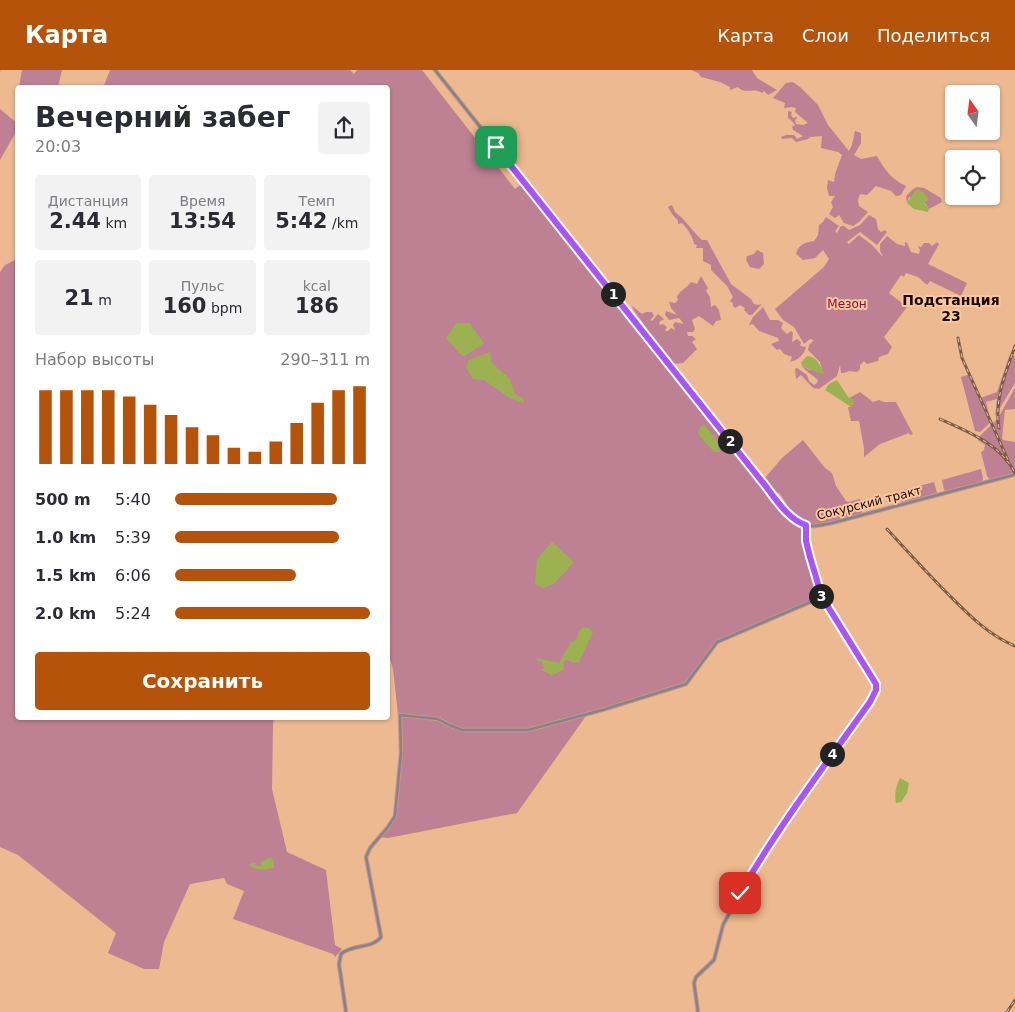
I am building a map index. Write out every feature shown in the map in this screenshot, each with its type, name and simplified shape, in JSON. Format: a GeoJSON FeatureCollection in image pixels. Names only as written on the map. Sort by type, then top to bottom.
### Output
{"type":"FeatureCollection","features":[{"type":"Feature","properties":{"kind":"street","name":"Сокурский тракт"},"geometry":{"type":"LineString","coordinates":[[435,70],[788,514],[798,522],[813,526],[832,523],[1013,476]]}},
{"type":"Feature","properties":{"kind":"street"},"geometry":{"type":"LineString","coordinates":[[698,1012],[694,983],[696,977],[714,960],[723,925],[736,900],[754,868],[870,702],[876,690],[873,678],[822,597],[806,541],[806,525]]}},
{"type":"Feature","properties":{"kind":"street"},"geometry":{"type":"LineString","coordinates":[[346,1012],[339,958],[346,950],[374,943],[382,937],[366,857],[370,848],[395,816],[401,753],[400,716],[438,718],[462,730],[528,730],[602,710],[686,684],[717,642],[822,597]]}},
{"type":"Feature","properties":{"kind":"green space"},"geometry":{"type":"Polygon","coordinates":[[[22,70],[62,70],[58,85],[19,85],[22,70]]]}},
{"type":"Feature","properties":{"kind":"green space"},"geometry":{"type":"Polygon","coordinates":[[[110,70],[350,70],[354,74],[357,70],[422,70],[515,189],[524,182],[783,506],[794,518],[806,525],[808,553],[822,597],[717,642],[686,684],[586,714],[517,813],[388,838],[379,837],[395,816],[401,753],[400,716],[398,715],[393,669],[390,659],[390,85],[104,85],[110,70]]]}},
{"type":"Feature","properties":{"kind":"green space"},"geometry":{"type":"Polygon","coordinates":[[[691,70],[752,70],[757,78],[777,90],[768,95],[764,91],[762,93],[759,91],[743,90],[738,87],[730,90],[730,87],[701,77],[698,73],[691,70]]]}},
{"type":"Feature","properties":{"kind":"green space"},"geometry":{"type":"Polygon","coordinates":[[[793,82],[818,105],[828,125],[849,151],[855,131],[861,133],[861,143],[854,155],[861,159],[877,156],[889,174],[906,186],[901,195],[896,196],[891,191],[876,186],[867,195],[860,194],[859,206],[868,212],[853,226],[844,223],[839,215],[835,218],[829,214],[833,207],[831,202],[835,196],[829,196],[828,180],[834,182],[842,155],[838,152],[821,148],[822,136],[810,137],[796,142],[792,138],[782,139],[781,137],[786,135],[794,135],[797,139],[803,136],[793,130],[792,127],[795,125],[788,118],[788,111],[792,112],[793,118],[798,117],[795,120],[796,124],[803,125],[808,123],[795,112],[796,108],[784,108],[785,103],[773,98],[786,83],[793,82]]]}},
{"type":"Feature","properties":{"kind":"green space"},"geometry":{"type":"Polygon","coordinates":[[[0,109],[15,121],[15,134],[0,160],[0,109]]]}},
{"type":"Feature","properties":{"kind":"green space"},"geometry":{"type":"Polygon","coordinates":[[[917,187],[924,188],[941,198],[942,202],[929,209],[924,202],[909,197],[907,203],[906,196],[917,187]]]}},
{"type":"Feature","properties":{"kind":"green space"},"geometry":{"type":"Polygon","coordinates":[[[672,205],[675,212],[702,240],[707,240],[731,284],[751,299],[754,304],[762,304],[752,315],[749,315],[744,310],[745,308],[740,305],[735,308],[733,306],[733,303],[730,301],[733,297],[727,286],[711,270],[711,265],[703,261],[703,248],[696,248],[697,245],[694,244],[686,227],[682,223],[678,224],[678,221],[668,207],[672,205]]]}},
{"type":"Feature","properties":{"kind":"green space","name":"Мезон"},"geometry":{"type":"Polygon","coordinates":[[[869,215],[876,219],[878,229],[881,232],[885,230],[887,232],[877,245],[860,232],[847,242],[849,244],[859,235],[883,256],[880,251],[880,244],[887,236],[897,244],[905,246],[905,242],[907,243],[911,252],[919,254],[918,246],[921,247],[924,243],[929,243],[932,246],[937,242],[939,244],[928,264],[967,283],[961,296],[930,281],[927,285],[918,277],[906,273],[904,277],[901,275],[889,293],[907,307],[884,337],[892,347],[888,354],[879,357],[878,361],[867,364],[864,361],[857,372],[841,373],[840,365],[837,376],[819,389],[813,388],[801,375],[796,379],[795,369],[797,368],[807,375],[809,381],[814,385],[817,383],[818,380],[802,366],[810,370],[822,370],[820,362],[808,350],[809,345],[814,340],[810,339],[804,344],[794,327],[783,320],[775,309],[824,267],[829,259],[823,250],[815,258],[803,260],[796,254],[802,244],[814,241],[818,235],[819,225],[826,217],[839,226],[835,231],[837,233],[841,226],[849,230],[860,225],[869,215]]]}},
{"type":"Feature","properties":{"kind":"green space"},"geometry":{"type":"Polygon","coordinates":[[[757,250],[763,253],[764,264],[759,269],[750,267],[746,260],[747,256],[754,254],[757,250]]]}},
{"type":"Feature","properties":{"kind":"green space"},"geometry":{"type":"Polygon","coordinates":[[[15,260],[15,720],[274,720],[272,789],[287,852],[326,870],[335,945],[342,949],[335,957],[333,954],[233,919],[244,891],[227,884],[224,878],[190,884],[164,942],[159,969],[144,969],[108,953],[116,933],[18,855],[0,847],[0,272],[5,265],[15,260]]]}},
{"type":"Feature","properties":{"kind":"green space"},"geometry":{"type":"Polygon","coordinates":[[[701,276],[708,288],[706,291],[710,297],[711,307],[715,305],[719,310],[721,320],[716,321],[713,326],[699,316],[692,320],[695,329],[693,332],[687,332],[688,336],[696,339],[692,342],[697,349],[683,363],[672,364],[632,306],[642,314],[652,312],[654,316],[650,320],[652,321],[658,314],[664,319],[659,322],[660,325],[663,324],[667,327],[665,331],[671,328],[675,330],[673,325],[675,322],[684,324],[679,318],[669,320],[665,315],[666,311],[677,315],[669,302],[675,303],[680,293],[691,282],[697,284],[701,276]]]}},
{"type":"Feature","properties":{"kind":"green space"},"geometry":{"type":"Polygon","coordinates":[[[763,307],[770,320],[778,320],[783,323],[781,328],[787,334],[791,331],[793,333],[792,342],[797,339],[801,342],[800,346],[806,347],[798,358],[790,362],[792,357],[784,354],[780,349],[777,350],[771,344],[779,341],[778,338],[759,331],[753,324],[749,325],[753,317],[763,307]]]}},
{"type":"Feature","properties":{"kind":"green space"},"geometry":{"type":"Polygon","coordinates":[[[1010,354],[1015,356],[1015,383],[995,416],[997,399],[986,402],[991,422],[980,432],[975,431],[961,377],[970,374],[980,398],[997,392],[1010,354]]]}},
{"type":"Feature","properties":{"kind":"green space"},"geometry":{"type":"Polygon","coordinates":[[[1015,388],[1015,409],[1005,410],[1002,438],[1003,440],[1015,442],[1015,473],[990,480],[987,476],[981,452],[984,450],[985,445],[978,438],[998,418],[1015,388]]]}},
{"type":"Feature","properties":{"kind":"green space"},"geometry":{"type":"Polygon","coordinates":[[[860,392],[873,402],[879,400],[896,402],[913,434],[910,435],[909,433],[880,444],[864,457],[859,421],[851,421],[848,407],[851,407],[853,400],[849,398],[860,392]]]}},
{"type":"Feature","properties":{"kind":"green space"},"geometry":{"type":"Polygon","coordinates":[[[803,440],[825,468],[832,473],[836,486],[846,501],[860,499],[863,508],[861,514],[820,524],[805,522],[793,513],[779,493],[768,486],[764,479],[782,458],[803,440]]]}},
{"type":"Feature","properties":{"kind":"green space"},"geometry":{"type":"Polygon","coordinates":[[[981,469],[982,482],[944,490],[942,480],[981,469]]]}},
{"type":"Feature","properties":{"kind":"green space"},"geometry":{"type":"Polygon","coordinates":[[[934,482],[937,493],[902,502],[897,497],[896,492],[934,482]]]}},
{"type":"Feature","properties":{"kind":"shaded area"},"geometry":{"type":"Polygon","coordinates":[[[917,190],[922,191],[929,199],[924,203],[929,209],[928,212],[914,209],[907,203],[917,190]]]}},
{"type":"Feature","properties":{"kind":"shaded area"},"geometry":{"type":"Polygon","coordinates":[[[456,323],[469,323],[484,343],[465,356],[462,356],[446,338],[456,323]]]}},
{"type":"Feature","properties":{"kind":"shaded area"},"geometry":{"type":"Polygon","coordinates":[[[490,352],[491,362],[510,379],[515,394],[524,399],[523,403],[510,398],[484,380],[473,379],[466,368],[469,360],[490,352]]]}},
{"type":"Feature","properties":{"kind":"shaded area"},"geometry":{"type":"Polygon","coordinates":[[[807,356],[816,360],[824,373],[821,374],[802,366],[801,363],[807,356]]]}},
{"type":"Feature","properties":{"kind":"shaded area"},"geometry":{"type":"Polygon","coordinates":[[[837,380],[849,398],[853,400],[854,403],[851,407],[825,390],[829,384],[837,380]]]}},
{"type":"Feature","properties":{"kind":"shaded area"},"geometry":{"type":"Polygon","coordinates":[[[704,424],[716,439],[720,452],[714,452],[698,434],[699,429],[704,424]]]}},
{"type":"Feature","properties":{"kind":"shaded area"},"geometry":{"type":"Polygon","coordinates":[[[552,542],[574,562],[555,583],[543,588],[535,584],[537,559],[552,542]]]}},
{"type":"Feature","properties":{"kind":"shaded area"},"geometry":{"type":"Polygon","coordinates":[[[583,627],[589,628],[593,632],[579,662],[564,661],[563,670],[551,676],[541,670],[544,668],[541,660],[539,663],[537,658],[559,663],[571,642],[577,639],[579,631],[583,627]]]}},
{"type":"Feature","properties":{"kind":"shaded area"},"geometry":{"type":"Polygon","coordinates":[[[900,778],[909,783],[907,793],[901,802],[896,803],[896,790],[900,778]]]}},
{"type":"Feature","properties":{"kind":"shaded area"},"geometry":{"type":"Polygon","coordinates":[[[268,858],[274,861],[274,868],[264,870],[249,865],[255,863],[257,866],[261,866],[261,862],[268,858]]]}},
{"type":"Feature","properties":{"kind":"railway"},"geometry":{"type":"LineString","coordinates":[[958,338],[962,358],[1008,460]]}},
{"type":"Feature","properties":{"kind":"railway"},"geometry":{"type":"LineString","coordinates":[[999,428],[999,397],[1015,346]]}},
{"type":"Feature","properties":{"kind":"railway"},"geometry":{"type":"LineString","coordinates":[[940,419],[983,440],[1001,454],[1015,473]]}},
{"type":"Feature","properties":{"kind":"railway"},"geometry":{"type":"LineString","coordinates":[[887,529],[932,578],[971,616],[987,630],[1015,646]]}},
{"type":"Feature","properties":{"kind":"railway"},"geometry":{"type":"LineString","coordinates":[[1007,1012],[1015,1000]]}},
{"type":"Feature","properties":{"kind":"district","name":"Подстанция 23"},"geometry":{"type":"Point","coordinates":[951,308]}},
{"type":"Feature","properties":{"kind":"route"},"geometry":{"type":"LineString","coordinates":[[496,147],[788,514],[798,522],[806,525],[806,541],[815,579],[822,597],[876,684],[876,690],[870,702],[802,797],[754,868],[740,893]]}}]}
